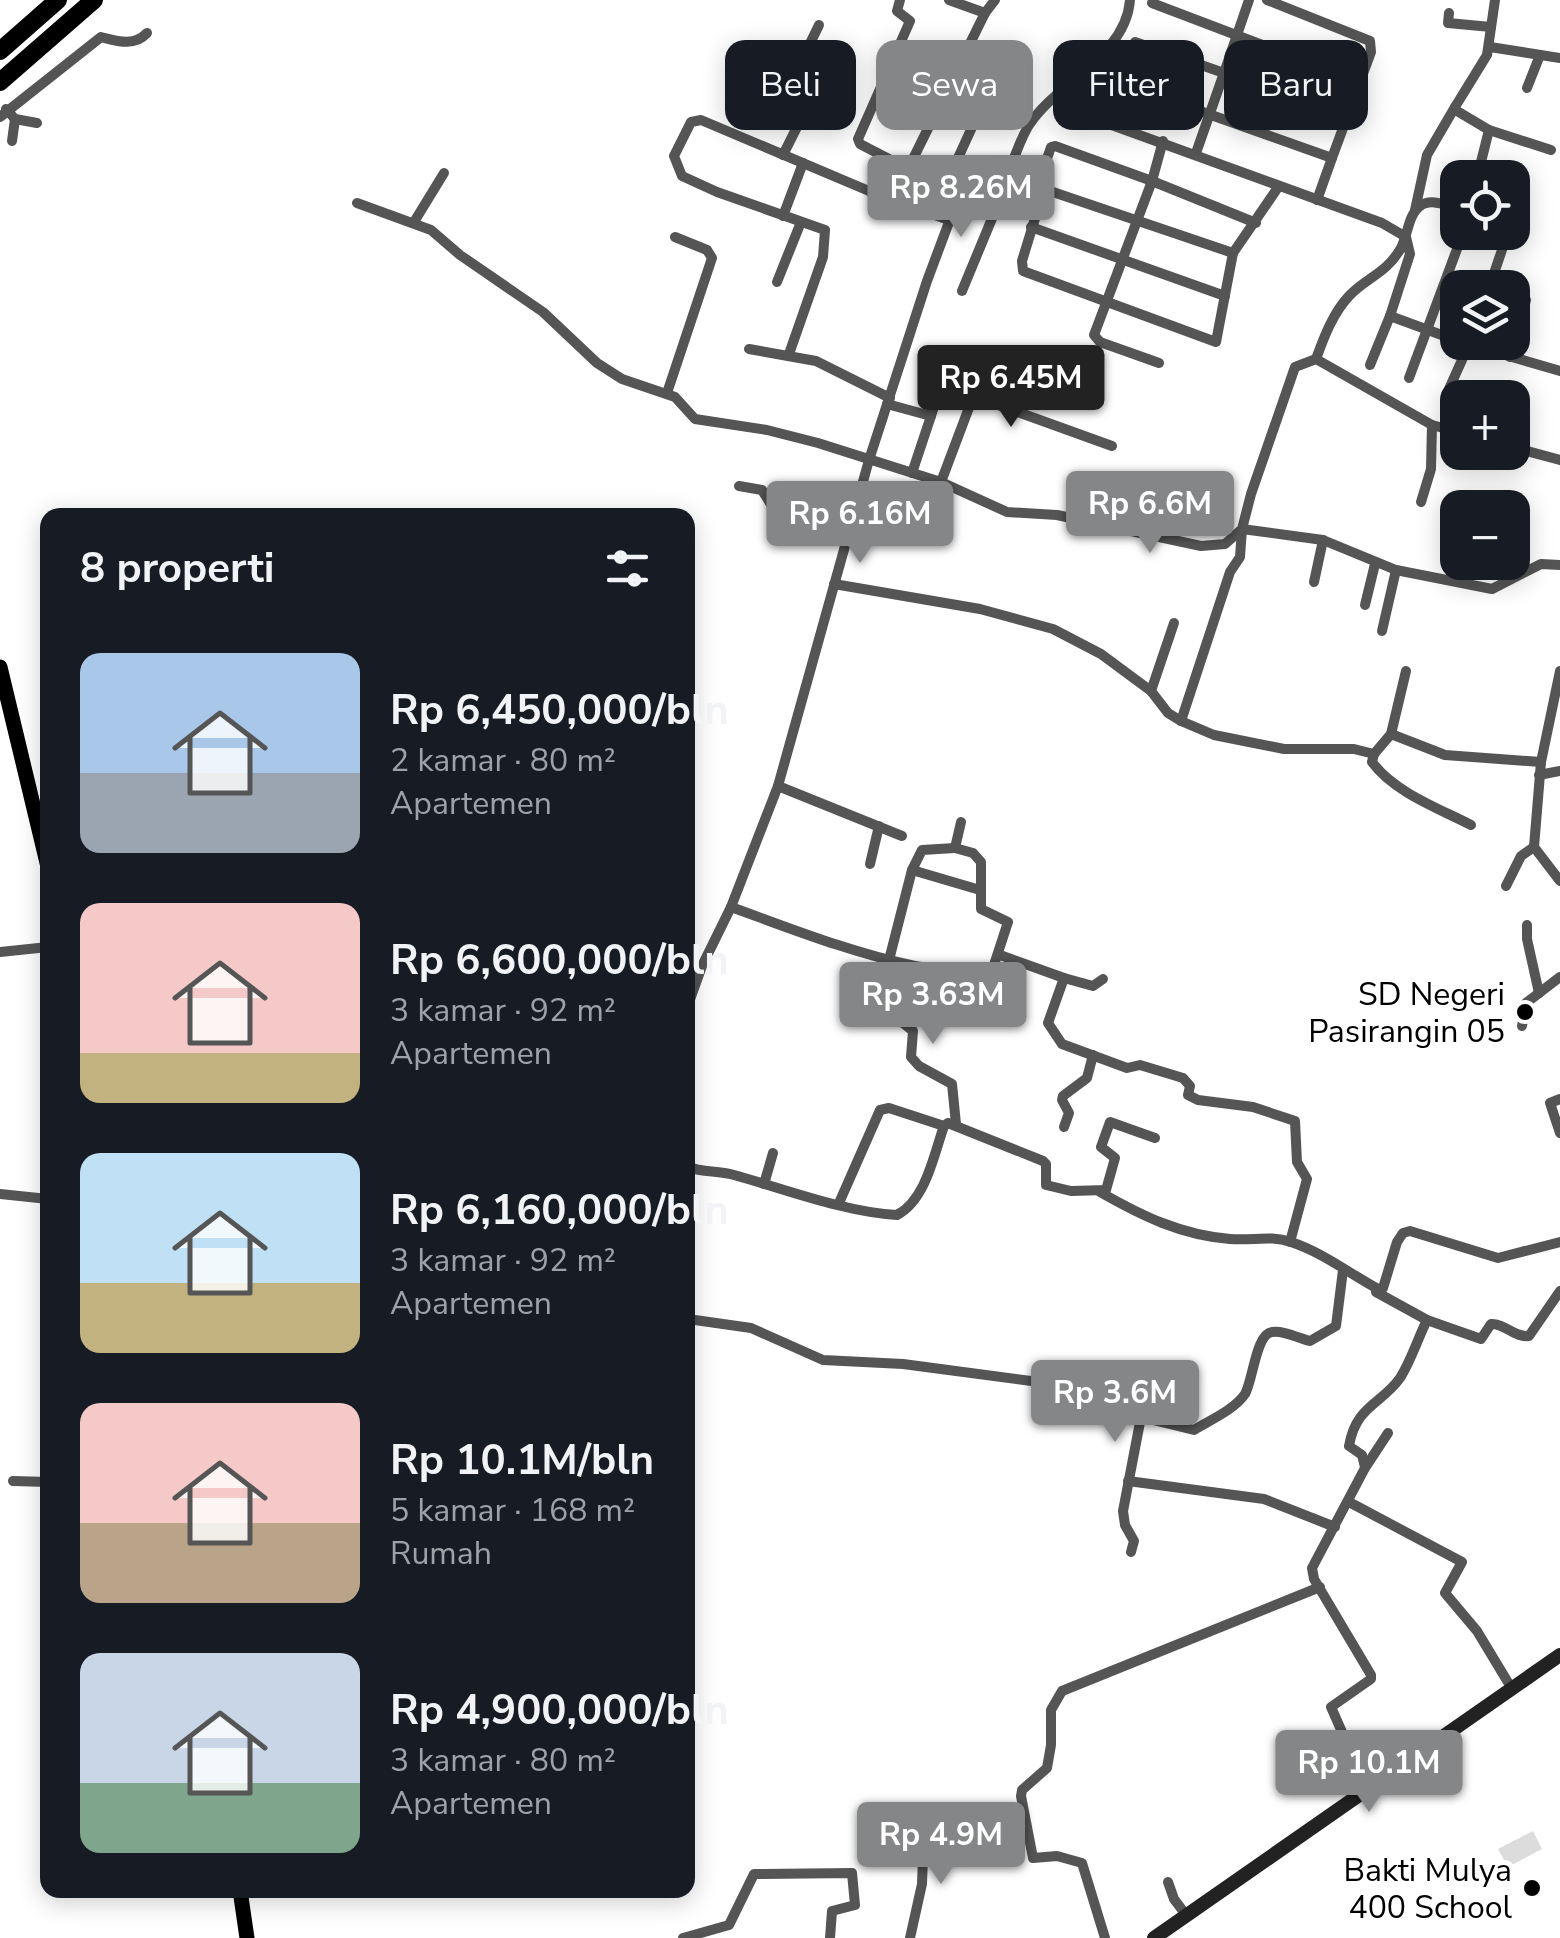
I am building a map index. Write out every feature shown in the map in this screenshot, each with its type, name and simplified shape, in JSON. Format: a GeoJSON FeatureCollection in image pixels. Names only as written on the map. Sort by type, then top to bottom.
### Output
{"type":"FeatureCollection","features":[{"type":"Feature","properties":{"kind":"highway"},"geometry":{"type":"LineString","coordinates":[[0,51],[58,0]]}},
{"type":"Feature","properties":{"kind":"highway"},"geometry":{"type":"LineString","coordinates":[[0,82],[94,0]]}},
{"type":"Feature","properties":{"kind":"main road"},"geometry":{"type":"LineString","coordinates":[[0,671],[40,834]]}},
{"type":"Feature","properties":{"kind":"main road"},"geometry":{"type":"LineString","coordinates":[[1165,1935],[1186,1915],[1560,1655]]}},
{"type":"Feature","properties":{"kind":"main road"},"geometry":{"type":"LineString","coordinates":[[241,1898],[247,1938]]}},
{"type":"Feature","properties":{"kind":"street"},"geometry":{"type":"LineString","coordinates":[[900,0],[897,11],[910,20],[858,139],[860,144],[908,170],[998,204]]}},
{"type":"Feature","properties":{"kind":"street"},"geometry":{"type":"LineString","coordinates":[[949,0],[985,13]]}},
{"type":"Feature","properties":{"kind":"street"},"geometry":{"type":"LineString","coordinates":[[908,170],[995,0]]}},
{"type":"Feature","properties":{"kind":"street"},"geometry":{"type":"LineString","coordinates":[[962,291],[1029,126],[1052,98],[1104,54],[1128,14],[1130,0]]}},
{"type":"Feature","properties":{"kind":"street"},"geometry":{"type":"LineString","coordinates":[[1236,40],[1248,0]]}},
{"type":"Feature","properties":{"kind":"street"},"geometry":{"type":"LineString","coordinates":[[1267,0],[1367,40]]}},
{"type":"Feature","properties":{"kind":"street"},"geometry":{"type":"LineString","coordinates":[[1180,722],[1230,572],[1240,558],[1251,494],[1295,367],[1316,358],[1350,294],[1385,270],[1406,237],[1427,155],[1490,47],[1495,0]]}},
{"type":"Feature","properties":{"kind":"street"},"geometry":{"type":"LineString","coordinates":[[1152,4],[1251,40]]}},
{"type":"Feature","properties":{"kind":"street"},"geometry":{"type":"LineString","coordinates":[[1449,13],[1448,23],[1491,27]]}},
{"type":"Feature","properties":{"kind":"street"},"geometry":{"type":"LineString","coordinates":[[783,156],[802,117],[782,103],[819,25]]}},
{"type":"Feature","properties":{"kind":"street"},"geometry":{"type":"LineString","coordinates":[[37,122],[3,113],[102,36],[128,42],[147,34]]}},
{"type":"Feature","properties":{"kind":"street"},"geometry":{"type":"LineString","coordinates":[[1490,47],[1560,58]]}},
{"type":"Feature","properties":{"kind":"street"},"geometry":{"type":"LineString","coordinates":[[1528,88],[1540,55]]}},
{"type":"Feature","properties":{"kind":"street"},"geometry":{"type":"LineString","coordinates":[[1196,154],[1224,73],[1204,66]]}},
{"type":"Feature","properties":{"kind":"street"},"geometry":{"type":"LineString","coordinates":[[1455,107],[1457,112],[1490,130],[1551,150]]}},
{"type":"Feature","properties":{"kind":"street"},"geometry":{"type":"LineString","coordinates":[[1204,111],[1332,158]]}},
{"type":"Feature","properties":{"kind":"street"},"geometry":{"type":"LineString","coordinates":[[12,141],[15,119]]}},
{"type":"Feature","properties":{"kind":"street"},"geometry":{"type":"LineString","coordinates":[[788,354],[823,257],[825,230],[682,176],[674,156],[691,122],[696,120],[949,220]]}},
{"type":"Feature","properties":{"kind":"street"},"geometry":{"type":"LineString","coordinates":[[946,184],[971,130]]}},
{"type":"Feature","properties":{"kind":"street"},"geometry":{"type":"LineString","coordinates":[[1131,130],[1382,223],[1406,237],[1410,254],[1370,365]]}},
{"type":"Feature","properties":{"kind":"street"},"geometry":{"type":"LineString","coordinates":[[1317,200],[1343,130]]}},
{"type":"Feature","properties":{"kind":"street"},"geometry":{"type":"LineString","coordinates":[[1482,160],[1490,130]]}},
{"type":"Feature","properties":{"kind":"street"},"geometry":{"type":"LineString","coordinates":[[1158,363],[1096,339],[1095,330],[1152,181],[1163,141]]}},
{"type":"Feature","properties":{"kind":"street"},"geometry":{"type":"LineString","coordinates":[[1233,253],[1039,187],[1051,147],[1152,181],[1256,223]]}},
{"type":"Feature","properties":{"kind":"street"},"geometry":{"type":"LineString","coordinates":[[783,216],[804,163]]}},
{"type":"Feature","properties":{"kind":"street"},"geometry":{"type":"LineString","coordinates":[[414,222],[444,173]]}},
{"type":"Feature","properties":{"kind":"street"},"geometry":{"type":"LineString","coordinates":[[1044,188],[1022,261],[1023,272],[1216,342],[1233,253],[1279,186]]}},
{"type":"Feature","properties":{"kind":"street"},"geometry":{"type":"LineString","coordinates":[[695,986],[731,907],[778,786],[869,460],[961,190]]}},
{"type":"Feature","properties":{"kind":"street"},"geometry":{"type":"LineString","coordinates":[[1415,210],[1431,202],[1440,204]]}},
{"type":"Feature","properties":{"kind":"street"},"geometry":{"type":"LineString","coordinates":[[357,203],[414,222],[442,238],[460,256],[543,312],[597,363],[622,379],[667,393],[684,404],[690,416],[708,423],[767,430],[869,460],[941,482],[1007,512],[1057,515],[1201,546],[1225,544],[1242,529],[1322,540],[1361,554],[1375,564],[1492,589],[1541,564],[1560,565]]}},
{"type":"Feature","properties":{"kind":"street"},"geometry":{"type":"LineString","coordinates":[[777,282],[801,222]]}},
{"type":"Feature","properties":{"kind":"street"},"geometry":{"type":"LineString","coordinates":[[1031,226],[1225,296]]}},
{"type":"Feature","properties":{"kind":"street"},"geometry":{"type":"LineString","coordinates":[[667,393],[712,258],[707,250],[675,237]]}},
{"type":"Feature","properties":{"kind":"street"},"geometry":{"type":"LineString","coordinates":[[1409,378],[1457,250]]}},
{"type":"Feature","properties":{"kind":"street"},"geometry":{"type":"LineString","coordinates":[[1390,316],[1440,335]]}},
{"type":"Feature","properties":{"kind":"street"},"geometry":{"type":"LineString","coordinates":[[750,349],[816,361],[889,401],[931,416]]}},
{"type":"Feature","properties":{"kind":"street"},"geometry":{"type":"LineString","coordinates":[[1316,358],[1440,426]]}},
{"type":"Feature","properties":{"kind":"street"},"geometry":{"type":"LineString","coordinates":[[1521,360],[1560,371]]}},
{"type":"Feature","properties":{"kind":"street"},"geometry":{"type":"LineString","coordinates":[[912,473],[942,377]]}},
{"type":"Feature","properties":{"kind":"street"},"geometry":{"type":"LineString","coordinates":[[941,482],[970,405],[979,398],[1112,446]]}},
{"type":"Feature","properties":{"kind":"street"},"geometry":{"type":"LineString","coordinates":[[1421,502],[1431,469],[1432,424]]}},
{"type":"Feature","properties":{"kind":"street"},"geometry":{"type":"LineString","coordinates":[[1530,451],[1560,460]]}},
{"type":"Feature","properties":{"kind":"street"},"geometry":{"type":"LineString","coordinates":[[739,486],[762,490],[775,511],[850,528]]}},
{"type":"Feature","properties":{"kind":"street"},"geometry":{"type":"LineString","coordinates":[[1160,537],[1172,489]]}},
{"type":"Feature","properties":{"kind":"street"},"geometry":{"type":"LineString","coordinates":[[1314,582],[1322,540]]}},
{"type":"Feature","properties":{"kind":"street"},"geometry":{"type":"LineString","coordinates":[[1365,605],[1375,564]]}},
{"type":"Feature","properties":{"kind":"street"},"geometry":{"type":"LineString","coordinates":[[1382,631],[1396,570]]}},
{"type":"Feature","properties":{"kind":"street"},"geometry":{"type":"LineString","coordinates":[[834,584],[980,609],[1054,628],[1100,654],[1152,691],[1180,722],[1214,735],[1284,748],[1354,749],[1374,754]]}},
{"type":"Feature","properties":{"kind":"street"},"geometry":{"type":"LineString","coordinates":[[1152,691],[1174,624]]}},
{"type":"Feature","properties":{"kind":"street"},"geometry":{"type":"LineString","coordinates":[[1406,671],[1390,734],[1372,762],[1378,771],[1419,798],[1470,825]]}},
{"type":"Feature","properties":{"kind":"street"},"geometry":{"type":"LineString","coordinates":[[1560,671],[1554,724],[1539,775],[1534,847],[1560,880]]}},
{"type":"Feature","properties":{"kind":"street"},"geometry":{"type":"LineString","coordinates":[[1390,734],[1445,755],[1541,762]]}},
{"type":"Feature","properties":{"kind":"street"},"geometry":{"type":"LineString","coordinates":[[1539,775],[1560,771]]}},
{"type":"Feature","properties":{"kind":"street"},"geometry":{"type":"LineString","coordinates":[[778,786],[902,836]]}},
{"type":"Feature","properties":{"kind":"street"},"geometry":{"type":"LineString","coordinates":[[955,848],[961,822]]}},
{"type":"Feature","properties":{"kind":"street"},"geometry":{"type":"LineString","coordinates":[[870,864],[879,826]]}},
{"type":"Feature","properties":{"kind":"street"},"geometry":{"type":"LineString","coordinates":[[1506,886],[1522,856],[1534,847]]}},
{"type":"Feature","properties":{"kind":"street"},"geometry":{"type":"LineString","coordinates":[[695,1169],[728,1173],[889,1214],[903,1212],[922,1188],[950,1125],[952,1084],[919,1066],[911,1057],[913,1031],[886,1009],[890,994],[889,960],[912,870],[922,850],[955,848],[974,853],[981,862],[981,909],[1008,922],[992,971],[950,971],[889,960],[836,946],[731,907]]}},
{"type":"Feature","properties":{"kind":"street"},"geometry":{"type":"LineString","coordinates":[[912,870],[980,890]]}},
{"type":"Feature","properties":{"kind":"street"},"geometry":{"type":"LineString","coordinates":[[1527,925],[1539,993]]}},
{"type":"Feature","properties":{"kind":"street"},"geometry":{"type":"LineString","coordinates":[[0,952],[40,948]]}},
{"type":"Feature","properties":{"kind":"street"},"geometry":{"type":"LineString","coordinates":[[1000,954],[1093,986],[1103,979]]}},
{"type":"Feature","properties":{"kind":"street"},"geometry":{"type":"LineString","coordinates":[[695,964],[702,966]]}},
{"type":"Feature","properties":{"kind":"street"},"geometry":{"type":"LineString","coordinates":[[970,998],[980,969]]}},
{"type":"Feature","properties":{"kind":"street"},"geometry":{"type":"LineString","coordinates":[[1064,978],[1048,1023],[1062,1044],[1127,1068],[1140,1065],[1184,1078],[1190,1086],[1188,1095],[1198,1100],[1252,1107],[1295,1120],[1297,1162],[1307,1181],[1290,1242]]}},
{"type":"Feature","properties":{"kind":"street"},"geometry":{"type":"LineString","coordinates":[[1522,1026],[1526,1003],[1560,978]]}},
{"type":"Feature","properties":{"kind":"street"},"geometry":{"type":"LineString","coordinates":[[1064,1127],[1069,1113],[1063,1096],[1087,1078],[1093,1054]]}},
{"type":"Feature","properties":{"kind":"street"},"geometry":{"type":"LineString","coordinates":[[1560,1098],[1550,1103],[1557,1112],[1560,1134]]}},
{"type":"Feature","properties":{"kind":"street"},"geometry":{"type":"LineString","coordinates":[[839,1203],[880,1110],[888,1108],[950,1125],[1045,1162],[1046,1184],[1071,1191],[1106,1190],[1115,1158],[1101,1148],[1110,1122],[1155,1138]]}},
{"type":"Feature","properties":{"kind":"street"},"geometry":{"type":"LineString","coordinates":[[764,1184],[772,1153]]}},
{"type":"Feature","properties":{"kind":"street"},"geometry":{"type":"LineString","coordinates":[[1100,1192],[1155,1222],[1187,1233],[1238,1240],[1264,1236],[1321,1252],[1343,1274],[1427,1320],[1481,1338],[1490,1324],[1496,1323],[1529,1336],[1560,1291]]}},
{"type":"Feature","properties":{"kind":"street"},"geometry":{"type":"LineString","coordinates":[[0,1194],[40,1198]]}},
{"type":"Feature","properties":{"kind":"street"},"geometry":{"type":"LineString","coordinates":[[1343,1274],[1381,1290],[1397,1242],[1410,1231],[1498,1258],[1560,1242]]}},
{"type":"Feature","properties":{"kind":"street"},"geometry":{"type":"LineString","coordinates":[[695,1320],[751,1328],[822,1360],[902,1364],[1054,1384],[1092,1394],[1140,1418],[1194,1430],[1246,1392],[1266,1333],[1274,1331],[1310,1341],[1336,1326],[1343,1274]]}},
{"type":"Feature","properties":{"kind":"street"},"geometry":{"type":"LineString","coordinates":[[1365,1468],[1362,1456],[1349,1446],[1350,1440],[1366,1406],[1401,1376],[1427,1320]]}},
{"type":"Feature","properties":{"kind":"street"},"geometry":{"type":"LineString","coordinates":[[1131,1552],[1134,1542],[1124,1518],[1140,1418]]}},
{"type":"Feature","properties":{"kind":"street"},"geometry":{"type":"LineString","coordinates":[[1367,1789],[1331,1707],[1371,1679],[1371,1675],[1312,1568],[1388,1433]]}},
{"type":"Feature","properties":{"kind":"street"},"geometry":{"type":"LineString","coordinates":[[13,1480],[40,1482]]}},
{"type":"Feature","properties":{"kind":"street"},"geometry":{"type":"LineString","coordinates":[[1128,1481],[1264,1499],[1335,1527]]}},
{"type":"Feature","properties":{"kind":"street"},"geometry":{"type":"LineString","coordinates":[[1349,1502],[1462,1562],[1445,1594],[1477,1632],[1512,1689]]}},
{"type":"Feature","properties":{"kind":"street"},"geometry":{"type":"LineString","coordinates":[[1105,1938],[1082,1863],[1057,1856],[1033,1858],[1022,1796],[1022,1790],[1047,1768],[1051,1710],[1062,1692],[1320,1588]]}},
{"type":"Feature","properties":{"kind":"street"},"geometry":{"type":"LineString","coordinates":[[910,1938],[922,1884],[924,1829]]}},
{"type":"Feature","properties":{"kind":"street"},"geometry":{"type":"LineString","coordinates":[[683,1938],[729,1925],[754,1874],[852,1873],[855,1905],[832,1911],[830,1938]]}},
{"type":"Feature","properties":{"kind":"street"},"geometry":{"type":"LineString","coordinates":[[1168,1882],[1174,1900],[1186,1915]]}},
{"type":"Feature","properties":{"kind":"shaded area"},"geometry":{"type":"Polygon","coordinates":[[[1533,1831],[1542,1849],[1508,1867],[1498,1849],[1533,1831]]]}},
{"type":"Feature","properties":{"kind":"place","name":"SD Negeri Pasirangin 05"},"geometry":{"type":"Point","coordinates":[1525,1012]}},
{"type":"Feature","properties":{"kind":"place","name":"Bakti Mulya 400 School"},"geometry":{"type":"Point","coordinates":[1532,1888]}}]}
